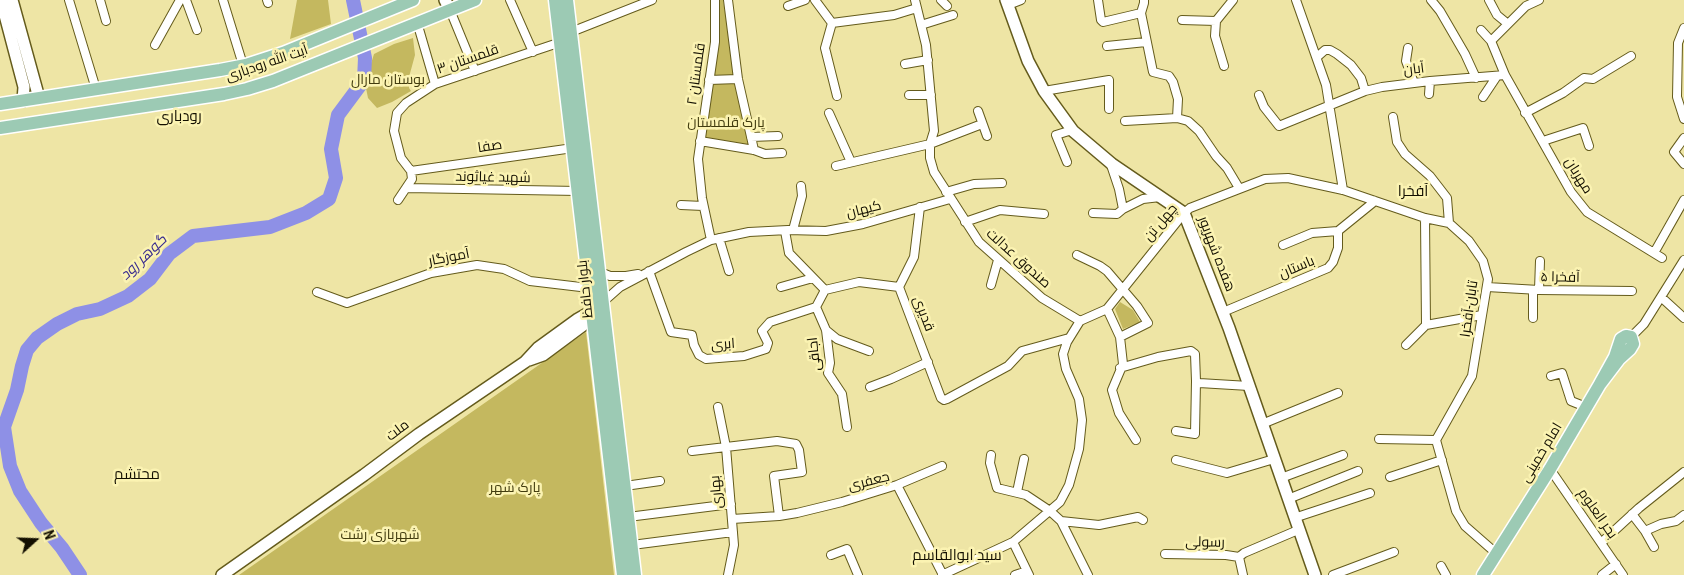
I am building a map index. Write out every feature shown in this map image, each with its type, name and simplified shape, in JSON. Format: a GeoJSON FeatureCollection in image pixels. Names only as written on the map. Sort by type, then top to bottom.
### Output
{"type":"FeatureCollection","features":[{"type":"Feature","properties":{"kind":"main road","name":"آیت الله رودباری"},"geometry":{"type":"LineString","coordinates":[[0,104],[243,65],[278,55],[413,0]]}},
{"type":"Feature","properties":{"kind":"main road","name":"آیت الله رودباری"},"geometry":{"type":"LineString","coordinates":[[0,128],[234,92],[272,81],[338,55],[404,28],[447,5],[475,0]]}},
{"type":"Feature","properties":{"kind":"main road","name":"بلوار حافظ"},"geometry":{"type":"LineString","coordinates":[[555,0],[592,311],[617,469],[625,486],[635,575]]}},
{"type":"Feature","properties":{"kind":"main road","name":"بلوار حافظ"},"geometry":{"type":"LineString","coordinates":[[567,0],[603,302],[617,469],[623,575]]}},
{"type":"Feature","properties":{"kind":"main road"},"geometry":{"type":"LineString","coordinates":[[592,311],[603,302]]}},
{"type":"Feature","properties":{"kind":"main road","name":"امام خمینی"},"geometry":{"type":"LineString","coordinates":[[1483,575],[1550,469],[1600,384],[1630,343]]}},
{"type":"Feature","properties":{"kind":"street"},"geometry":{"type":"LineString","coordinates":[[0,0],[30,86],[39,98]]}},
{"type":"Feature","properties":{"kind":"street"},"geometry":{"type":"LineString","coordinates":[[12,0],[30,86],[22,101]]}},
{"type":"Feature","properties":{"kind":"street"},"geometry":{"type":"LineString","coordinates":[[69,0],[96,89]]}},
{"type":"Feature","properties":{"kind":"street"},"geometry":{"type":"LineString","coordinates":[[100,0],[106,20]]}},
{"type":"Feature","properties":{"kind":"street"},"geometry":{"type":"LineString","coordinates":[[155,45],[180,0]]}},
{"type":"Feature","properties":{"kind":"street"},"geometry":{"type":"LineString","coordinates":[[186,0],[197,30]]}},
{"type":"Feature","properties":{"kind":"street"},"geometry":{"type":"LineString","coordinates":[[222,0],[243,65]]}},
{"type":"Feature","properties":{"kind":"street"},"geometry":{"type":"LineString","coordinates":[[510,0],[533,52]]}},
{"type":"Feature","properties":{"kind":"street"},"geometry":{"type":"LineString","coordinates":[[572,32],[651,0]]}},
{"type":"Feature","properties":{"kind":"street","name":"قلمستان ۲"},"geometry":{"type":"LineString","coordinates":[[715,0],[715,42],[698,159],[703,206],[729,271]]}},
{"type":"Feature","properties":{"kind":"street"},"geometry":{"type":"LineString","coordinates":[[728,0],[738,79],[754,150]]}},
{"type":"Feature","properties":{"kind":"street"},"geometry":{"type":"LineString","coordinates":[[788,6],[804,0]]}},
{"type":"Feature","properties":{"kind":"street"},"geometry":{"type":"LineString","coordinates":[[815,0],[832,23]]}},
{"type":"Feature","properties":{"kind":"street"},"geometry":{"type":"LineString","coordinates":[[1007,2],[1022,0]]}},
{"type":"Feature","properties":{"kind":"street"},"geometry":{"type":"LineString","coordinates":[[1098,0],[1101,20],[1103,22],[1141,13]]}},
{"type":"Feature","properties":{"kind":"street"},"geometry":{"type":"LineString","coordinates":[[1144,0],[1141,13],[1153,72],[1169,76],[1176,88],[1178,99],[1176,118]]}},
{"type":"Feature","properties":{"kind":"street"},"geometry":{"type":"LineString","coordinates":[[1224,66],[1215,36],[1216,21],[1233,0]]}},
{"type":"Feature","properties":{"kind":"street"},"geometry":{"type":"LineString","coordinates":[[1296,0],[1326,85],[1343,190],[1425,218],[1449,223],[1447,198],[1430,176],[1404,154],[1397,142],[1393,117]]}},
{"type":"Feature","properties":{"kind":"street"},"geometry":{"type":"LineString","coordinates":[[1431,0],[1440,11],[1465,54],[1476,78]]}},
{"type":"Feature","properties":{"kind":"street"},"geometry":{"type":"LineString","coordinates":[[1489,0],[1497,15],[1508,24]]}},
{"type":"Feature","properties":{"kind":"street"},"geometry":{"type":"LineString","coordinates":[[1481,30],[1491,41],[1526,6],[1539,0]]}},
{"type":"Feature","properties":{"kind":"street","name":"هفده شهریور"},"geometry":{"type":"LineString","coordinates":[[1007,2],[1028,61],[1044,91],[1072,130],[1109,161],[1184,213],[1223,312],[1315,575]]}},
{"type":"Feature","properties":{"kind":"street"},"geometry":{"type":"LineString","coordinates":[[832,23],[894,14],[916,4]]}},
{"type":"Feature","properties":{"kind":"street","name":"صندوق عدالت"},"geometry":{"type":"LineString","coordinates":[[916,4],[926,45],[932,95],[934,131],[930,144],[930,158],[934,172],[978,242],[1042,298],[1080,321]]}},
{"type":"Feature","properties":{"kind":"street"},"geometry":{"type":"LineString","coordinates":[[447,5],[476,71]]}},
{"type":"Feature","properties":{"kind":"street"},"geometry":{"type":"LineString","coordinates":[[921,25],[953,15]]}},
{"type":"Feature","properties":{"kind":"street"},"geometry":{"type":"LineString","coordinates":[[1182,20],[1216,21]]}},
{"type":"Feature","properties":{"kind":"street"},"geometry":{"type":"LineString","coordinates":[[832,23],[825,48],[837,96]]}},
{"type":"Feature","properties":{"kind":"street"},"geometry":{"type":"LineString","coordinates":[[1684,28],[1678,43],[1677,97],[1684,119]]}},
{"type":"Feature","properties":{"kind":"street"},"geometry":{"type":"LineString","coordinates":[[419,29],[435,84]]}},
{"type":"Feature","properties":{"kind":"street","name":"مهربان"},"geometry":{"type":"LineString","coordinates":[[1491,41],[1501,76],[1543,141],[1571,192],[1586,212],[1662,258]]}},
{"type":"Feature","properties":{"kind":"street","name":"قلمستان ۳"},"geometry":{"type":"LineString","coordinates":[[411,172],[401,158],[394,131],[397,113],[406,103],[435,84],[560,42]]}},
{"type":"Feature","properties":{"kind":"street"},"geometry":{"type":"LineString","coordinates":[[1107,46],[1146,42]]}},
{"type":"Feature","properties":{"kind":"street"},"geometry":{"type":"LineString","coordinates":[[1317,57],[1326,47],[1337,54],[1358,73],[1365,91]]}},
{"type":"Feature","properties":{"kind":"street"},"geometry":{"type":"LineString","coordinates":[[1408,48],[1406,61],[1414,83]]}},
{"type":"Feature","properties":{"kind":"street"},"geometry":{"type":"LineString","coordinates":[[1526,113],[1562,94],[1584,78],[1593,78],[1631,56]]}},
{"type":"Feature","properties":{"kind":"street"},"geometry":{"type":"LineString","coordinates":[[905,64],[928,60]]}},
{"type":"Feature","properties":{"kind":"street"},"geometry":{"type":"LineString","coordinates":[[1358,73],[1367,70]]}},
{"type":"Feature","properties":{"kind":"street"},"geometry":{"type":"LineString","coordinates":[[1484,97],[1501,76]]}},
{"type":"Feature","properties":{"kind":"street","name":"آبان"},"geometry":{"type":"LineString","coordinates":[[1259,95],[1264,107],[1279,126],[1365,91],[1382,87],[1430,81],[1501,76]]}},
{"type":"Feature","properties":{"kind":"street"},"geometry":{"type":"LineString","coordinates":[[709,80],[738,79]]}},
{"type":"Feature","properties":{"kind":"street"},"geometry":{"type":"LineString","coordinates":[[1044,91],[1109,80],[1109,108]]}},
{"type":"Feature","properties":{"kind":"street"},"geometry":{"type":"LineString","coordinates":[[1429,94],[1430,81]]}},
{"type":"Feature","properties":{"kind":"street"},"geometry":{"type":"LineString","coordinates":[[30,86],[60,95]]}},
{"type":"Feature","properties":{"kind":"street"},"geometry":{"type":"LineString","coordinates":[[910,95],[932,95]]}},
{"type":"Feature","properties":{"kind":"street"},"geometry":{"type":"LineString","coordinates":[[978,111],[987,136]]}},
{"type":"Feature","properties":{"kind":"street"},"geometry":{"type":"LineString","coordinates":[[829,113],[850,162]]}},
{"type":"Feature","properties":{"kind":"street"},"geometry":{"type":"LineString","coordinates":[[1125,120],[1176,118],[1188,121],[1195,126],[1227,168],[1239,188]]}},
{"type":"Feature","properties":{"kind":"street"},"geometry":{"type":"LineString","coordinates":[[836,166],[930,144],[982,124]]}},
{"type":"Feature","properties":{"kind":"street"},"geometry":{"type":"LineString","coordinates":[[1543,141],[1583,128],[1589,146]]}},
{"type":"Feature","properties":{"kind":"street"},"geometry":{"type":"LineString","coordinates":[[1067,162],[1056,135],[1072,130]]}},
{"type":"Feature","properties":{"kind":"street"},"geometry":{"type":"LineString","coordinates":[[751,137],[778,136]]}},
{"type":"Feature","properties":{"kind":"street"},"geometry":{"type":"LineString","coordinates":[[1684,138],[1674,152],[1684,164]]}},
{"type":"Feature","properties":{"kind":"street"},"geometry":{"type":"LineString","coordinates":[[700,142],[754,150],[765,154],[782,153]]}},
{"type":"Feature","properties":{"kind":"street","name":"صفا"},"geometry":{"type":"LineString","coordinates":[[411,172],[573,148]]}},
{"type":"Feature","properties":{"kind":"street"},"geometry":{"type":"LineString","coordinates":[[1109,161],[1124,209]]}},
{"type":"Feature","properties":{"kind":"street"},"geometry":{"type":"LineString","coordinates":[[398,200],[412,181],[411,172]]}},
{"type":"Feature","properties":{"kind":"street","name":"چهل تن"},"geometry":{"type":"LineString","coordinates":[[1080,321],[1107,309],[1190,208],[1264,178],[1288,178],[1343,190]]}},
{"type":"Feature","properties":{"kind":"street","name":"کیهان"},"geometry":{"type":"LineString","coordinates":[[603,302],[620,287],[715,239],[750,232],[826,231],[863,224],[920,207],[974,184],[1002,183]]}},
{"type":"Feature","properties":{"kind":"street"},"geometry":{"type":"LineString","coordinates":[[801,186],[802,196],[786,231],[789,253],[825,290]]}},
{"type":"Feature","properties":{"kind":"street","name":"شهید غیاثوند"},"geometry":{"type":"LineString","coordinates":[[407,188],[578,190]]}},
{"type":"Feature","properties":{"kind":"street"},"geometry":{"type":"LineString","coordinates":[[1092,213],[1117,214],[1143,199],[1160,197]]}},
{"type":"Feature","properties":{"kind":"street"},"geometry":{"type":"LineString","coordinates":[[1654,253],[1684,200]]}},
{"type":"Feature","properties":{"kind":"street"},"geometry":{"type":"LineString","coordinates":[[1283,245],[1312,233],[1338,231],[1375,201]]}},
{"type":"Feature","properties":{"kind":"street"},"geometry":{"type":"LineString","coordinates":[[681,205],[703,206]]}},
{"type":"Feature","properties":{"kind":"street","name":"قدیری"},"geometry":{"type":"LineString","coordinates":[[920,207],[914,257],[899,287],[944,400],[1008,366],[1022,351],[1069,338]]}},
{"type":"Feature","properties":{"kind":"street"},"geometry":{"type":"LineString","coordinates":[[965,222],[1000,210],[1044,214]]}},
{"type":"Feature","properties":{"kind":"street"},"geometry":{"type":"LineString","coordinates":[[1425,218],[1426,325]]}},
{"type":"Feature","properties":{"kind":"street","name":"تابان-آفخرا"},"geometry":{"type":"LineString","coordinates":[[1436,440],[1472,376],[1488,279],[1483,261],[1469,241],[1449,223]]}},
{"type":"Feature","properties":{"kind":"street","name":"باستان"},"geometry":{"type":"LineString","coordinates":[[1223,312],[1328,268],[1333,262],[1338,248],[1338,231]]}},
{"type":"Feature","properties":{"kind":"street"},"geometry":{"type":"LineString","coordinates":[[1077,255],[1107,271],[1137,306],[1148,323],[1120,337]]}},
{"type":"Feature","properties":{"kind":"street"},"geometry":{"type":"LineString","coordinates":[[991,285],[998,260]]}},
{"type":"Feature","properties":{"kind":"street","name":"امام خمینی"},"geometry":{"type":"LineString","coordinates":[[1630,343],[1684,260]]}},
{"type":"Feature","properties":{"kind":"street"},"geometry":{"type":"LineString","coordinates":[[1533,318],[1540,261]]}},
{"type":"Feature","properties":{"kind":"street","name":"آموزگار"},"geometry":{"type":"LineString","coordinates":[[317,292],[347,303],[431,273],[477,265],[504,269],[530,280],[590,288]]}},
{"type":"Feature","properties":{"kind":"street"},"geometry":{"type":"LineString","coordinates":[[600,272],[610,276],[626,276],[647,272]]}},
{"type":"Feature","properties":{"kind":"street","name":"ابری"},"geometry":{"type":"LineString","coordinates":[[647,272],[671,332],[692,335],[694,346],[699,355],[706,359],[744,356],[766,349],[768,342],[762,331],[770,322],[816,307]]}},
{"type":"Feature","properties":{"kind":"street"},"geometry":{"type":"LineString","coordinates":[[781,287],[813,278]]}},
{"type":"Feature","properties":{"kind":"street"},"geometry":{"type":"LineString","coordinates":[[816,307],[825,290],[859,282],[899,287]]}},
{"type":"Feature","properties":{"kind":"street","name":"آفخرا ۵"},"geometry":{"type":"LineString","coordinates":[[1487,287],[1536,290],[1632,291]]}},
{"type":"Feature","properties":{"kind":"street"},"geometry":{"type":"LineString","coordinates":[[1661,297],[1684,318]]}},
{"type":"Feature","properties":{"kind":"street","name":"اجاقی"},"geometry":{"type":"LineString","coordinates":[[816,307],[826,330],[830,363],[828,373],[842,394],[847,427]]}},
{"type":"Feature","properties":{"kind":"street"},"geometry":{"type":"LineString","coordinates":[[1107,309],[1120,337],[1123,364],[1112,390],[1119,413],[1136,440]]}},
{"type":"Feature","properties":{"kind":"street","name":"ملت"},"geometry":{"type":"LineString","coordinates":[[222,575],[364,476],[419,434],[525,362],[538,348],[592,311]]}},
{"type":"Feature","properties":{"kind":"street"},"geometry":{"type":"LineString","coordinates":[[1406,345],[1426,325],[1482,316]]}},
{"type":"Feature","properties":{"kind":"street"},"geometry":{"type":"LineString","coordinates":[[943,575],[952,573],[1014,542],[1060,502],[1069,485],[1079,449],[1082,420],[1079,399],[1066,369],[1063,354],[1069,338],[1080,321]]}},
{"type":"Feature","properties":{"kind":"street"},"geometry":{"type":"LineString","coordinates":[[826,330],[837,339],[869,351]]}},
{"type":"Feature","properties":{"kind":"street"},"geometry":{"type":"LineString","coordinates":[[1120,368],[1158,357],[1193,351],[1196,381],[1195,434],[1176,431]]}},
{"type":"Feature","properties":{"kind":"street"},"geometry":{"type":"LineString","coordinates":[[870,387],[928,362]]}},
{"type":"Feature","properties":{"kind":"street"},"geometry":{"type":"LineString","coordinates":[[1551,376],[1562,373],[1571,401],[1586,407]]}},
{"type":"Feature","properties":{"kind":"street"},"geometry":{"type":"LineString","coordinates":[[1196,381],[1249,386]]}},
{"type":"Feature","properties":{"kind":"street"},"geometry":{"type":"LineString","coordinates":[[1262,424],[1338,394]]}},
{"type":"Feature","properties":{"kind":"street","name":"بهاری"},"geometry":{"type":"LineString","coordinates":[[718,407],[726,447],[734,532],[734,545],[728,575]]}},
{"type":"Feature","properties":{"kind":"street"},"geometry":{"type":"LineString","coordinates":[[1379,439],[1436,440],[1456,511],[1465,526],[1497,554]]}},
{"type":"Feature","properties":{"kind":"street"},"geometry":{"type":"LineString","coordinates":[[692,450],[777,442],[796,444],[799,450],[802,472],[774,476],[779,516]]}},
{"type":"Feature","properties":{"kind":"street"},"geometry":{"type":"LineString","coordinates":[[991,455],[990,463],[997,488],[1026,495],[1061,521],[1088,575]]}},
{"type":"Feature","properties":{"kind":"street"},"geometry":{"type":"LineString","coordinates":[[1281,478],[1343,455]]}},
{"type":"Feature","properties":{"kind":"street"},"geometry":{"type":"LineString","coordinates":[[1018,492],[1024,459]]}},
{"type":"Feature","properties":{"kind":"street"},"geometry":{"type":"LineString","coordinates":[[1176,460],[1226,473],[1274,459]]}},
{"type":"Feature","properties":{"kind":"street"},"geometry":{"type":"LineString","coordinates":[[1390,477],[1442,460]]}},
{"type":"Feature","properties":{"kind":"street"},"geometry":{"type":"LineString","coordinates":[[897,485],[942,466]]}},
{"type":"Feature","properties":{"kind":"street","name":"بحر العلوم"},"geometry":{"type":"LineString","coordinates":[[1550,469],[1623,575]]}},
{"type":"Feature","properties":{"kind":"street"},"geometry":{"type":"LineString","coordinates":[[1288,499],[1358,471]]}},
{"type":"Feature","properties":{"kind":"street"},"geometry":{"type":"LineString","coordinates":[[1602,542],[1632,514],[1684,472]]}},
{"type":"Feature","properties":{"kind":"street"},"geometry":{"type":"LineString","coordinates":[[625,486],[660,481]]}},
{"type":"Feature","properties":{"kind":"street","name":"جعفری"},"geometry":{"type":"LineString","coordinates":[[732,519],[798,513],[897,485],[943,575]]}},
{"type":"Feature","properties":{"kind":"street"},"geometry":{"type":"LineString","coordinates":[[1294,518],[1370,493]]}},
{"type":"Feature","properties":{"kind":"street"},"geometry":{"type":"LineString","coordinates":[[628,517],[731,504]]}},
{"type":"Feature","properties":{"kind":"street"},"geometry":{"type":"LineString","coordinates":[[1632,514],[1654,546]]}},
{"type":"Feature","properties":{"kind":"street"},"geometry":{"type":"LineString","coordinates":[[1645,531],[1661,524],[1676,521],[1684,515]]}},
{"type":"Feature","properties":{"kind":"street"},"geometry":{"type":"LineString","coordinates":[[1061,521],[1099,525],[1138,517],[1143,520]]}},
{"type":"Feature","properties":{"kind":"street","name":"رسولی"},"geometry":{"type":"LineString","coordinates":[[1165,554],[1239,557],[1244,553],[1298,530]]}},
{"type":"Feature","properties":{"kind":"street"},"geometry":{"type":"LineString","coordinates":[[632,545],[734,532]]}},
{"type":"Feature","properties":{"kind":"street"},"geometry":{"type":"LineString","coordinates":[[1014,542],[1028,573],[1015,575]]}},
{"type":"Feature","properties":{"kind":"street"},"geometry":{"type":"LineString","coordinates":[[831,555],[847,549],[858,575]]}},
{"type":"Feature","properties":{"kind":"street"},"geometry":{"type":"LineString","coordinates":[[1333,575],[1394,552]]}},
{"type":"Feature","properties":{"kind":"street"},"geometry":{"type":"LineString","coordinates":[[1239,557],[1243,575]]}},
{"type":"Feature","properties":{"kind":"street"},"geometry":{"type":"LineString","coordinates":[[1602,575],[1616,564]]}},
{"type":"Feature","properties":{"kind":"street"},"geometry":{"type":"LineString","coordinates":[[1441,566],[1446,575]]}},
{"type":"Feature","properties":{"kind":"green space"},"geometry":{"type":"Polygon","coordinates":[[[297,0],[328,0],[331,24],[290,39],[297,0]]]}},
{"type":"Feature","properties":{"kind":"green space","name":"پارک قلمستان"},"geometry":{"type":"Polygon","coordinates":[[[719,0],[723,0],[735,73],[751,148],[704,139],[719,0]]]}},
{"type":"Feature","properties":{"kind":"green space","name":"بوستان مارال"},"geometry":{"type":"Polygon","coordinates":[[[413,38],[415,55],[409,77],[409,88],[411,91],[377,108],[368,98],[365,83],[374,54],[394,44],[413,38]]]}},
{"type":"Feature","properties":{"kind":"green space"},"geometry":{"type":"Polygon","coordinates":[[[1120,302],[1133,310],[1140,322],[1123,329],[1115,309],[1120,302]]]}},
{"type":"Feature","properties":{"kind":"green space","name":"پارک شهر"},"geometry":{"type":"Polygon","coordinates":[[[586,332],[614,575],[239,575],[586,332]]]}},
{"type":"Feature","properties":{"kind":"waterway","name":"گوهر رود"},"geometry":{"type":"LineString","coordinates":[[80,575],[62,548],[41,523],[20,491],[10,466],[4,427],[17,390],[27,350],[37,338],[57,324],[77,314],[100,309],[128,296],[150,279],[169,254],[193,236],[270,227],[306,213],[329,199],[336,178],[331,149],[338,115],[364,80],[365,58],[353,0]]}},
{"type":"Feature","properties":{"kind":"district","name":"رودباری"},"geometry":{"type":"Point","coordinates":[179,117]}},
{"type":"Feature","properties":{"kind":"district","name":"آفخرا"},"geometry":{"type":"Point","coordinates":[1413,192]}},
{"type":"Feature","properties":{"kind":"district","name":"محتشم"},"geometry":{"type":"Point","coordinates":[137,475]}},
{"type":"Feature","properties":{"kind":"district","name":"سید ابوالقاسم"},"geometry":{"type":"Point","coordinates":[957,556]}},
{"type":"Feature","properties":{"kind":"park label","name":"شهربازی رشت"},"geometry":{"type":"Point","coordinates":[380,535]}}]}
